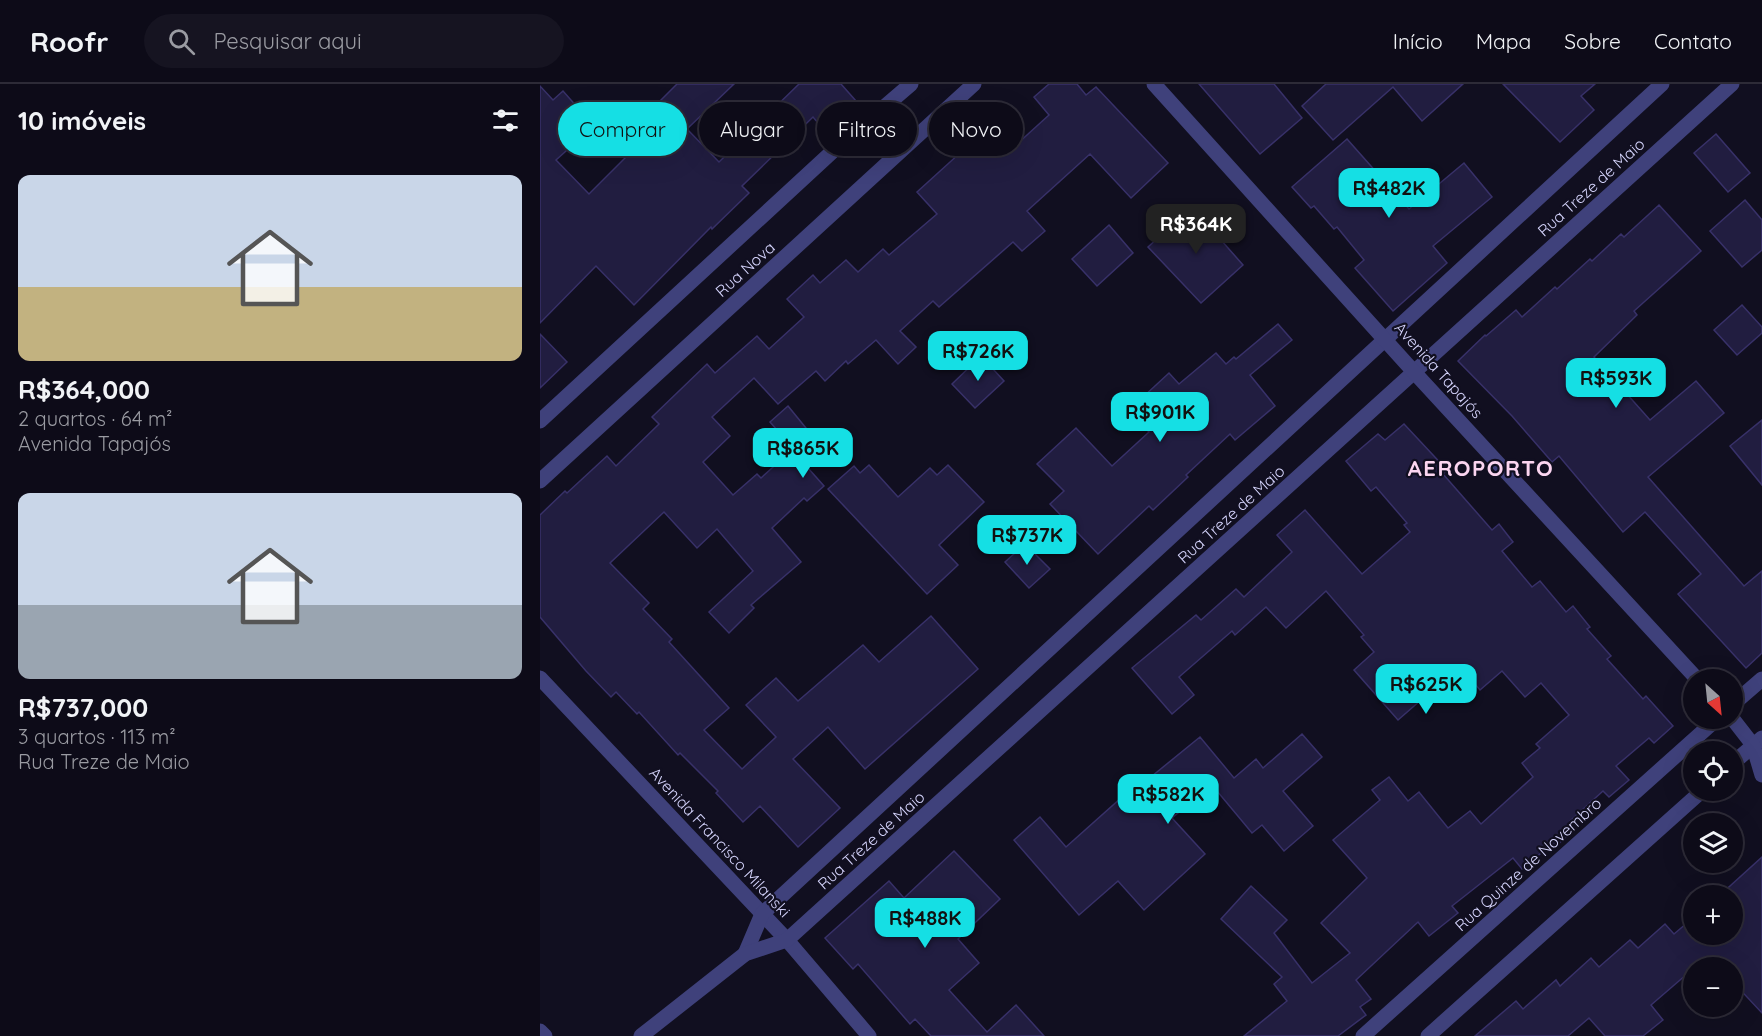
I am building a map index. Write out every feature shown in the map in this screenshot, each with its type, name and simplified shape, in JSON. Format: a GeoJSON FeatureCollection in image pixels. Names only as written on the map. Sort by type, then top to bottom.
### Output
{"type":"FeatureCollection","features":[{"type":"Feature","properties":{"kind":"street","name":"Rua Nova"},"geometry":{"type":"LineString","coordinates":[[540,420],[833,151],[911,84]]}},
{"type":"Feature","properties":{"kind":"street","name":"Rua Nova"},"geometry":{"type":"LineString","coordinates":[[540,481],[974,84]]}},
{"type":"Feature","properties":{"kind":"street","name":"Avenida Tapajós"},"geometry":{"type":"LineString","coordinates":[[1154,84],[1414,372],[1688,669]]}},
{"type":"Feature","properties":{"kind":"street","name":"Rua Treze de Maio"},"geometry":{"type":"LineString","coordinates":[[744,954],[762,914],[1662,84]]}},
{"type":"Feature","properties":{"kind":"street","name":"Rua Treze de Maio"},"geometry":{"type":"LineString","coordinates":[[641,1036],[744,954],[787,940],[1731,84]]}},
{"type":"Feature","properties":{"kind":"street","name":"Avenida Francisco Milanski"},"geometry":{"type":"LineString","coordinates":[[540,678],[787,940],[869,1036]]}},
{"type":"Feature","properties":{"kind":"street"},"geometry":{"type":"LineString","coordinates":[[1743,695],[1762,679]]}},
{"type":"Feature","properties":{"kind":"street","name":"Rua Quinze de Novembro"},"geometry":{"type":"LineString","coordinates":[[1363,1036],[1706,729]]}},
{"type":"Feature","properties":{"kind":"street"},"geometry":{"type":"LineString","coordinates":[[1743,729],[1759,744],[1762,775]]}},
{"type":"Feature","properties":{"kind":"street"},"geometry":{"type":"LineString","coordinates":[[1743,756],[1759,744]]}},
{"type":"Feature","properties":{"kind":"street"},"geometry":{"type":"LineString","coordinates":[[1428,1036],[1691,801]]}},
{"type":"Feature","properties":{"kind":"street"},"geometry":{"type":"LineString","coordinates":[[540,1031],[544,1036]]}},
{"type":"Feature","properties":{"kind":"building"},"geometry":{"type":"Polygon","coordinates":[[[677,84],[734,84],[715,102],[699,102],[699,118],[687,129],[687,102],[659,102],[677,84]]]}},
{"type":"Feature","properties":{"kind":"building"},"geometry":{"type":"Polygon","coordinates":[[[799,84],[841,84],[856,101],[817,102],[817,122],[813,117],[805,125],[805,102],[781,102],[799,84]]]}},
{"type":"Feature","properties":{"kind":"building"},"geometry":{"type":"Polygon","coordinates":[[[1049,84],[1077,84],[1086,95],[1096,87],[1168,163],[1131,198],[1090,154],[1027,211],[1045,231],[1022,251],[1013,242],[939,307],[933,301],[900,331],[916,347],[898,364],[876,340],[848,364],[846,361],[825,381],[816,371],[778,404],[754,378],[712,417],[730,436],[703,462],[733,495],[757,474],[761,478],[792,450],[824,486],[807,501],[804,498],[772,528],[801,562],[751,605],[754,608],[729,633],[709,612],[753,571],[717,529],[697,548],[664,512],[610,563],[649,603],[643,609],[672,639],[669,642],[729,708],[704,730],[742,769],[776,737],[746,705],[776,678],[798,701],[863,645],[879,662],[931,616],[978,669],[865,769],[828,727],[793,759],[840,808],[798,847],[760,806],[743,822],[716,793],[718,791],[680,753],[678,755],[639,712],[637,714],[616,692],[611,697],[540,617],[540,515],[607,456],[616,466],[659,424],[652,417],[707,364],[715,373],[757,336],[769,349],[804,317],[787,299],[813,275],[820,283],[846,260],[858,272],[883,249],[889,255],[937,214],[917,192],[957,156],[1023,156],[1023,139],[1049,115],[1034,97],[1049,84]]]}},
{"type":"Feature","properties":{"kind":"building"},"geometry":{"type":"Polygon","coordinates":[[[1199,84],[1274,84],[1302,118],[1260,154],[1199,84]]]}},
{"type":"Feature","properties":{"kind":"building"},"geometry":{"type":"Polygon","coordinates":[[[1326,84],[1463,84],[1422,121],[1393,87],[1333,140],[1302,106],[1326,84]]]}},
{"type":"Feature","properties":{"kind":"building"},"geometry":{"type":"Polygon","coordinates":[[[1503,84],[1595,84],[1581,96],[1594,110],[1560,142],[1503,84]]]}},
{"type":"Feature","properties":{"kind":"building"},"geometry":{"type":"Polygon","coordinates":[[[540,86],[553,100],[563,91],[573,102],[558,102],[558,156],[560,156],[556,160],[589,194],[627,156],[687,156],[687,129],[699,141],[699,156],[713,156],[719,162],[725,156],[773,156],[742,186],[749,193],[712,229],[711,227],[634,305],[596,266],[540,323],[540,86]]]}},
{"type":"Feature","properties":{"kind":"building"},"geometry":{"type":"Polygon","coordinates":[[[1716,134],[1750,173],[1728,192],[1694,153],[1716,134]]]}},
{"type":"Feature","properties":{"kind":"building"},"geometry":{"type":"Polygon","coordinates":[[[1347,139],[1409,209],[1464,163],[1492,197],[1433,246],[1447,263],[1393,311],[1355,268],[1364,260],[1337,227],[1334,229],[1314,206],[1311,208],[1292,187],[1347,139]]]}},
{"type":"Feature","properties":{"kind":"building"},"geometry":{"type":"Polygon","coordinates":[[[1745,200],[1762,220],[1762,250],[1742,267],[1710,231],[1745,200]]]}},
{"type":"Feature","properties":{"kind":"building"},"geometry":{"type":"Polygon","coordinates":[[[1659,205],[1701,251],[1634,311],[1637,315],[1594,357],[1650,420],[1696,381],[1724,413],[1648,477],[1744,586],[1762,571],[1762,653],[1746,668],[1678,594],[1701,574],[1645,512],[1623,532],[1559,456],[1552,462],[1512,416],[1458,361],[1516,310],[1522,317],[1590,259],[1592,261],[1621,234],[1624,237],[1659,205]]]}},
{"type":"Feature","properties":{"kind":"building"},"geometry":{"type":"Polygon","coordinates":[[[1192,207],[1243,265],[1201,303],[1148,247],[1192,207]]]}},
{"type":"Feature","properties":{"kind":"building"},"geometry":{"type":"Polygon","coordinates":[[[1109,225],[1133,253],[1097,286],[1072,259],[1109,225]]]}},
{"type":"Feature","properties":{"kind":"building"},"geometry":{"type":"Polygon","coordinates":[[[1742,305],[1762,327],[1762,333],[1737,355],[1714,330],[1742,305]]]}},
{"type":"Feature","properties":{"kind":"building"},"geometry":{"type":"Polygon","coordinates":[[[1278,324],[1292,340],[1250,375],[1275,406],[1235,440],[1230,434],[1153,510],[1149,506],[1098,554],[1050,504],[1064,491],[1037,464],[1076,428],[1112,466],[1149,432],[1129,410],[1169,373],[1179,384],[1216,353],[1226,364],[1234,357],[1236,359],[1278,324]]]}},
{"type":"Feature","properties":{"kind":"building"},"geometry":{"type":"Polygon","coordinates":[[[540,334],[567,362],[540,388],[540,334]]]}},
{"type":"Feature","properties":{"kind":"building"},"geometry":{"type":"Polygon","coordinates":[[[981,356],[1004,381],[975,408],[952,384],[981,356]]]}},
{"type":"Feature","properties":{"kind":"building"},"geometry":{"type":"Polygon","coordinates":[[[788,406],[810,433],[793,448],[770,422],[788,406]]]}},
{"type":"Feature","properties":{"kind":"building"},"geometry":{"type":"Polygon","coordinates":[[[1762,420],[1762,485],[1730,446],[1762,420]]]}},
{"type":"Feature","properties":{"kind":"building"},"geometry":{"type":"Polygon","coordinates":[[[1404,424],[1447,470],[1443,474],[1492,530],[1499,524],[1513,542],[1502,551],[1532,587],[1540,581],[1566,612],[1573,606],[1590,627],[1587,629],[1611,656],[1607,659],[1643,699],[1646,696],[1673,726],[1654,743],[1649,738],[1616,766],[1629,780],[1609,797],[1603,791],[1570,821],[1576,828],[1555,847],[1552,844],[1522,869],[1513,858],[1452,906],[1458,913],[1429,936],[1418,922],[1356,980],[1371,999],[1360,1007],[1366,1015],[1338,1036],[1244,1036],[1287,1001],[1274,984],[1282,977],[1221,919],[1251,886],[1287,920],[1274,933],[1312,983],[1350,953],[1321,923],[1367,878],[1333,840],[1380,800],[1372,790],[1389,777],[1408,801],[1419,792],[1448,828],[1470,811],[1481,824],[1533,777],[1522,763],[1540,748],[1536,744],[1569,715],[1541,683],[1525,697],[1502,671],[1480,690],[1460,666],[1398,720],[1354,670],[1374,652],[1361,637],[1364,635],[1326,591],[1286,628],[1266,607],[1235,635],[1232,631],[1179,677],[1194,695],[1172,714],[1132,668],[1196,615],[1201,620],[1236,589],[1244,597],[1292,552],[1277,535],[1305,510],[1362,574],[1410,532],[1404,525],[1407,523],[1376,487],[1371,491],[1346,461],[1378,434],[1385,440],[1404,424]]]}},
{"type":"Feature","properties":{"kind":"building"},"geometry":{"type":"Polygon","coordinates":[[[869,465],[898,497],[930,468],[937,475],[948,465],[984,502],[939,545],[958,565],[927,594],[828,489],[854,466],[860,473],[869,465]]]}},
{"type":"Feature","properties":{"kind":"building"},"geometry":{"type":"Polygon","coordinates":[[[1025,544],[1050,569],[1029,588],[1005,562],[1025,544]]]}},
{"type":"Feature","properties":{"kind":"building"},"geometry":{"type":"Polygon","coordinates":[[[1302,734],[1322,757],[1283,791],[1313,826],[1284,851],[1262,825],[1252,833],[1212,785],[1172,818],[1205,854],[1144,910],[1118,881],[1079,915],[1014,840],[1040,817],[1066,847],[1139,782],[1141,785],[1200,737],[1234,778],[1256,759],[1263,768],[1302,734]]]}},
{"type":"Feature","properties":{"kind":"building"},"geometry":{"type":"Polygon","coordinates":[[[954,851],[1000,899],[958,939],[979,963],[949,990],[987,1032],[1016,1005],[1044,1036],[931,1036],[915,1019],[910,1024],[858,964],[853,969],[825,938],[889,881],[904,898],[954,851]]]}},
{"type":"Feature","properties":{"kind":"building"},"geometry":{"type":"Polygon","coordinates":[[[1762,857],[1762,1013],[1743,993],[1743,957],[1683,957],[1683,977],[1651,1005],[1663,1020],[1643,1036],[1605,1036],[1589,1018],[1568,1036],[1475,1036],[1516,1001],[1523,1009],[1556,980],[1560,986],[1591,958],[1599,967],[1630,940],[1638,948],[1665,924],[1674,934],[1683,926],[1683,945],[1743,945],[1743,885],[1731,885],[1762,857]]]}},
{"type":"Feature","properties":{"kind":"district","name":"AEROPORTO"},"geometry":{"type":"Point","coordinates":[1481,468]}}]}
